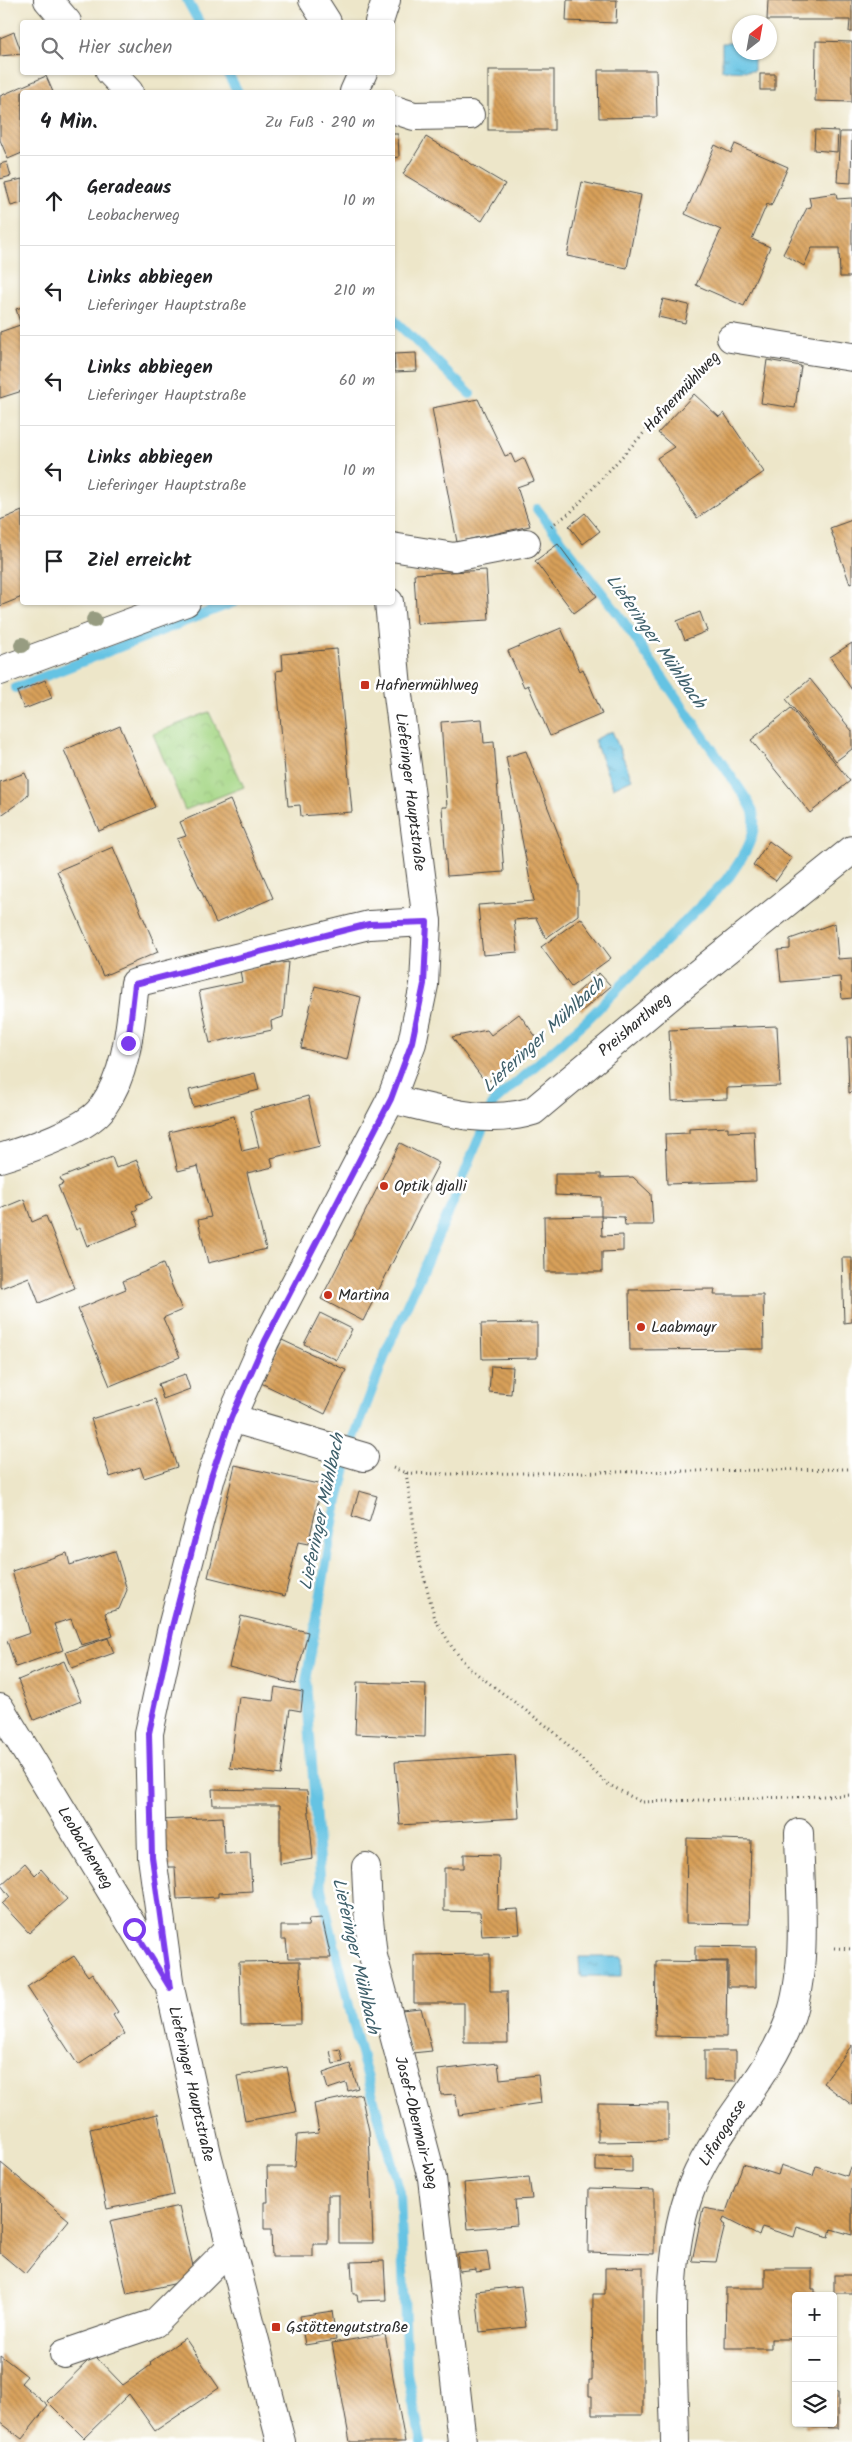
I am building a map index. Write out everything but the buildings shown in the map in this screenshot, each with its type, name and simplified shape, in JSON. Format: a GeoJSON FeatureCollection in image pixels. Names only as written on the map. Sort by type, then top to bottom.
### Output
{"type":"FeatureCollection","features":[{"type":"Feature","properties":{"kind":"street"},"geometry":{"type":"LineString","coordinates":[[48,0],[66,20]]}},
{"type":"Feature","properties":{"kind":"street"},"geometry":{"type":"LineString","coordinates":[[313,0],[326,20]]}},
{"type":"Feature","properties":{"kind":"street"},"geometry":{"type":"LineString","coordinates":[[380,20],[386,0]]}},
{"type":"Feature","properties":{"kind":"street"},"geometry":{"type":"LineString","coordinates":[[113,75],[127,90]]}},
{"type":"Feature","properties":{"kind":"street"},"geometry":{"type":"LineString","coordinates":[[395,110],[414,116],[470,114]]}},
{"type":"Feature","properties":{"kind":"street","name":"Hafnermühlweg"},"geometry":{"type":"LineString","coordinates":[[731,338],[852,357]]}},
{"type":"Feature","properties":{"kind":"street"},"geometry":{"type":"LineString","coordinates":[[395,547],[454,557],[536,537]]}},
{"type":"Feature","properties":{"kind":"street"},"geometry":{"type":"LineString","coordinates":[[0,672],[178,605]]}},
{"type":"Feature","properties":{"kind":"street","name":"Lieferinger Hauptstraße"},"geometry":{"type":"LineString","coordinates":[[281,2442],[230,2248],[170,1988],[152,1857],[149,1733],[172,1627],[211,1477],[231,1418],[265,1341],[391,1099],[412,1042],[424,984],[427,922],[397,687],[389,605]]}},
{"type":"Feature","properties":{"kind":"street","name":"Preishartlweg"},"geometry":{"type":"LineString","coordinates":[[391,1099],[468,1117],[504,1118],[533,1111],[675,992],[852,850]]}},
{"type":"Feature","properties":{"kind":"street"},"geometry":{"type":"LineString","coordinates":[[0,1158],[75,1128],[102,1109],[119,1076],[128,1043],[135,984],[369,924],[427,922]]}},
{"type":"Feature","properties":{"kind":"street"},"geometry":{"type":"LineString","coordinates":[[231,1418],[336,1447],[364,1457]]}},
{"type":"Feature","properties":{"kind":"street","name":"Leobacherweg"},"geometry":{"type":"LineString","coordinates":[[0,1708],[170,1988]]}},
{"type":"Feature","properties":{"kind":"street","name":"Lifarogasse"},"geometry":{"type":"LineString","coordinates":[[675,2442],[673,2306],[677,2243],[689,2194],[704,2160],[772,2055],[789,2022],[798,1990],[800,1948],[798,1834]]}},
{"type":"Feature","properties":{"kind":"street","name":"Josef-Obermair-Weg"},"geometry":{"type":"LineString","coordinates":[[366,1867],[373,1956],[432,2178],[462,2442]]}},
{"type":"Feature","properties":{"kind":"street"},"geometry":{"type":"LineString","coordinates":[[64,2354],[155,2323],[230,2248]]}},
{"type":"Feature","properties":{"kind":"path","name":"Hafnermühlweg"},"geometry":{"type":"LineString","coordinates":[[536,537],[566,516],[731,338]]}},
{"type":"Feature","properties":{"kind":"path"},"geometry":{"type":"LineString","coordinates":[[852,1469],[406,1473],[419,1558],[434,1619],[452,1647],[469,1668],[552,1730],[606,1784],[641,1802],[852,1795]]}},
{"type":"Feature","properties":{"kind":"green space"},"geometry":{"type":"Polygon","coordinates":[[[209,712],[244,787],[185,810],[153,734],[209,712]]]}},
{"type":"Feature","properties":{"kind":"water"},"geometry":{"type":"Polygon","coordinates":[[[722,43],[732,43],[732,60],[754,60],[754,71],[722,70],[722,43]]]}},
{"type":"Feature","properties":{"kind":"water"},"geometry":{"type":"Polygon","coordinates":[[[612,731],[632,779],[613,788],[594,740],[612,731]]]}},
{"type":"Feature","properties":{"kind":"water"},"geometry":{"type":"Polygon","coordinates":[[[579,1957],[622,1957],[622,1976],[580,1976],[579,1957]]]}},
{"type":"Feature","properties":{"kind":"waterway","name":"Lieferinger Mühlbach"},"geometry":{"type":"LineString","coordinates":[[187,0],[198,20]]}},
{"type":"Feature","properties":{"kind":"waterway","name":"Lieferinger Mühlbach"},"geometry":{"type":"LineString","coordinates":[[229,75],[237,90]]}},
{"type":"Feature","properties":{"kind":"waterway","name":"Lieferinger Mühlbach"},"geometry":{"type":"LineString","coordinates":[[395,321],[470,394]]}},
{"type":"Feature","properties":{"kind":"waterway","name":"Lieferinger Mühlbach"},"geometry":{"type":"LineString","coordinates":[[421,2442],[407,2373],[400,2193],[358,2043],[321,1889],[306,1681],[334,1517],[352,1443],[389,1345],[452,1205],[493,1103],[586,1021],[729,877],[748,847],[754,821],[752,809],[746,798],[619,615],[537,509]]}},
{"type":"Feature","properties":{"kind":"waterway"},"geometry":{"type":"LineString","coordinates":[[15,688],[226,605]]}},
{"type":"Feature","properties":{"kind":"place","name":"Hafnermühlweg"},"geometry":{"type":"Point","coordinates":[365,685]}},
{"type":"Feature","properties":{"kind":"place","name":"Optik djalli"},"geometry":{"type":"Point","coordinates":[384,1186]}},
{"type":"Feature","properties":{"kind":"place","name":"Martina"},"geometry":{"type":"Point","coordinates":[328,1295]}},
{"type":"Feature","properties":{"kind":"place","name":"Laabmayr"},"geometry":{"type":"Point","coordinates":[641,1327]}},
{"type":"Feature","properties":{"kind":"place","name":"Gstöttengutstraße"},"geometry":{"type":"Point","coordinates":[276,2327]}},
{"type":"Feature","properties":{"kind":"route"},"geometry":{"type":"LineString","coordinates":[[128,1043],[135,984],[369,924],[427,922],[424,984],[412,1042],[391,1099],[265,1341],[231,1418],[211,1477],[172,1627],[149,1733],[152,1857],[170,1988],[134,1929]]}}]}
